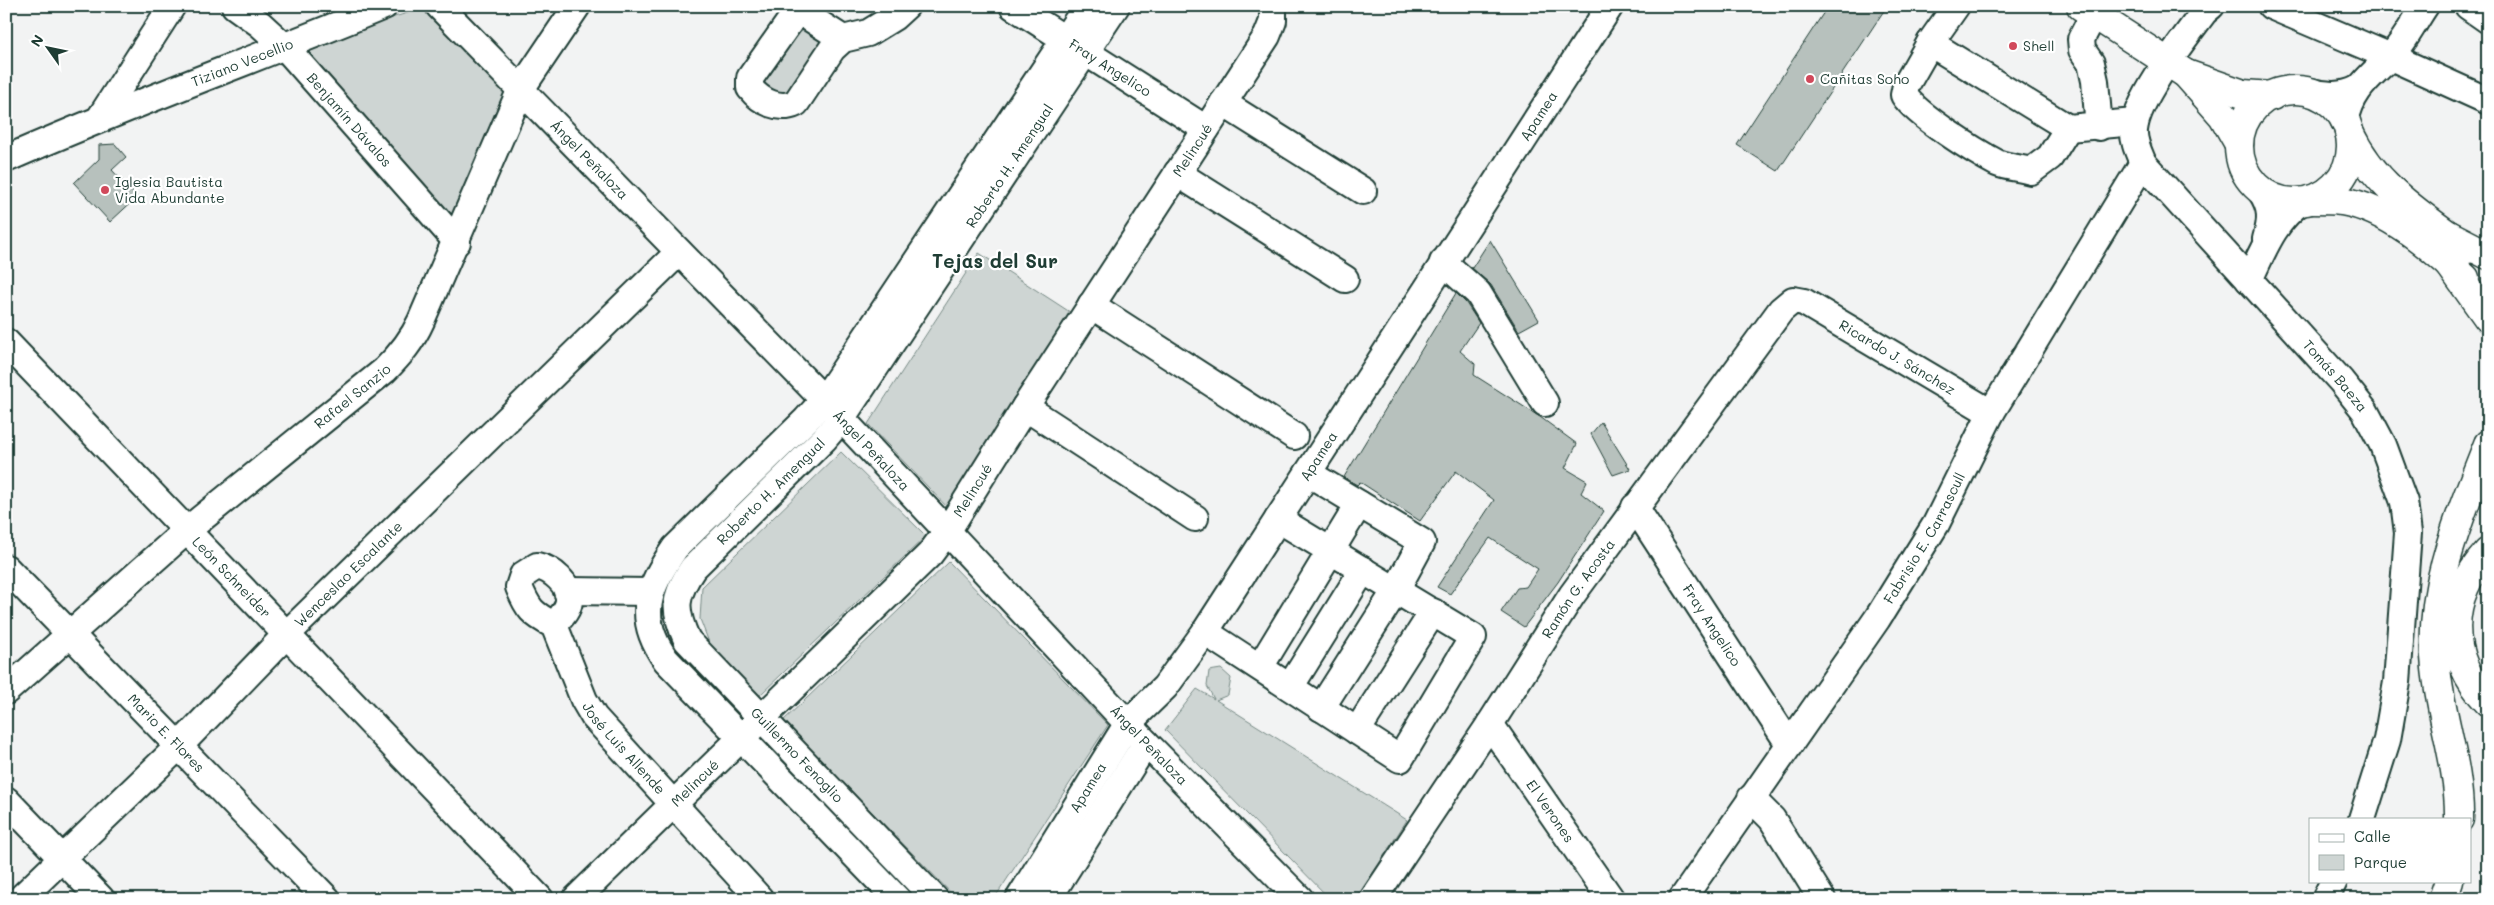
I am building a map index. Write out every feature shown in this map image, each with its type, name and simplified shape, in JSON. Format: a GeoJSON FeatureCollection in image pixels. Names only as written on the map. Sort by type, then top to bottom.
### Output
{"type":"FeatureCollection","features":[{"type":"Feature","properties":{"kind":"main road"},"geometry":{"type":"LineString","coordinates":[[2087,10],[2178,68],[2243,94],[2272,96]]}},
{"type":"Feature","properties":{"kind":"main road"},"geometry":{"type":"LineString","coordinates":[[2178,68],[2223,116],[2239,144],[2244,170],[2261,190],[2276,199],[2341,201],[2371,210],[2401,227],[2448,262],[2488,301]]}},
{"type":"Feature","properties":{"kind":"main road"},"geometry":{"type":"LineString","coordinates":[[2239,144],[2243,127],[2251,112],[2272,96],[2288,91],[2305,92],[2329,102],[2346,126],[2360,154],[2380,181],[2405,203],[2488,266]]}},
{"type":"Feature","properties":{"kind":"main road"},"geometry":{"type":"LineString","coordinates":[[2306,200],[2326,192],[2341,177],[2349,157],[2346,126]]}},
{"type":"Feature","properties":{"kind":"main road"},"geometry":{"type":"LineString","coordinates":[[2449,235],[2488,254]]}},
{"type":"Feature","properties":{"kind":"main road"},"geometry":{"type":"LineString","coordinates":[[2448,262],[2488,318]]}},
{"type":"Feature","properties":{"kind":"main road"},"geometry":{"type":"LineString","coordinates":[[2459,818],[2455,761],[2436,668],[2436,607],[2444,563],[2488,444]]}},
{"type":"Feature","properties":{"kind":"main road"},"geometry":{"type":"LineString","coordinates":[[2488,552],[2466,581],[2456,615],[2456,631],[2462,663],[2478,690],[2488,702]]}},
{"type":"Feature","properties":{"kind":"main road"},"geometry":{"type":"LineString","coordinates":[[2444,899],[2449,882]]}},
{"type":"Feature","properties":{"kind":"street"},"geometry":{"type":"LineString","coordinates":[[100,118],[172,6]]}},
{"type":"Feature","properties":{"kind":"street","name":"Benjamín Dávalos"},"geometry":{"type":"LineString","coordinates":[[235,6],[260,24],[285,47],[457,242]]}},
{"type":"Feature","properties":{"kind":"street","name":"Tiziano Vecellio"},"geometry":{"type":"LineString","coordinates":[[6,159],[100,118],[285,47],[384,6]]}},
{"type":"Feature","properties":{"kind":"street","name":"Ángel Peñaloza"},"geometry":{"type":"LineString","coordinates":[[439,6],[824,400],[1146,743],[1300,899]]}},
{"type":"Feature","properties":{"kind":"street","name":"Rafael Sanzio"},"geometry":{"type":"LineString","coordinates":[[6,691],[186,532],[385,370],[401,354],[413,339],[457,242],[520,89],[577,6]]}},
{"type":"Feature","properties":{"kind":"street"},"geometry":{"type":"LineString","coordinates":[[843,39],[868,32],[894,17],[906,6]]}},
{"type":"Feature","properties":{"kind":"street","name":"Fray Angelico"},"geometry":{"type":"LineString","coordinates":[[1013,6],[1206,129]]}},
{"type":"Feature","properties":{"kind":"street","name":"Roberto H. Amengual"},"geometry":{"type":"LineString","coordinates":[[677,602],[681,586],[693,568],[824,439],[841,419],[1075,46],[1087,6]]}},
{"type":"Feature","properties":{"kind":"street","name":"Roberto H. Amengual"},"geometry":{"type":"LineString","coordinates":[[650,597],[662,568],[675,548],[806,420],[824,400],[1075,46],[1116,6]]}},
{"type":"Feature","properties":{"kind":"street","name":"Melincué"},"geometry":{"type":"LineString","coordinates":[[576,899],[914,572],[948,530],[1025,407],[1267,36],[1273,21],[1273,6]]}},
{"type":"Feature","properties":{"kind":"street","name":"Apamea"},"geometry":{"type":"LineString","coordinates":[[1019,899],[1128,723],[1165,687],[1205,632],[1610,6]]}},
{"type":"Feature","properties":{"kind":"street"},"geometry":{"type":"LineString","coordinates":[[1956,6],[1930,43],[1906,85],[1904,95],[1910,105],[1938,126],[1998,163],[2031,171],[2050,157],[2068,128]]}},
{"type":"Feature","properties":{"kind":"street","name":"Tomás Baeza"},"geometry":{"type":"LineString","coordinates":[[2211,6],[2199,19],[2178,68],[2139,111],[2133,132],[2135,144],[2143,163],[2250,280],[2365,411],[2394,472],[2404,502],[2407,550],[2397,682],[2386,740],[2362,818]]}},
{"type":"Feature","properties":{"kind":"street"},"geometry":{"type":"LineString","coordinates":[[2271,6],[2488,101]]}},
{"type":"Feature","properties":{"kind":"street"},"geometry":{"type":"LineString","coordinates":[[2346,126],[2348,109],[2358,89],[2376,68],[2390,57],[2425,6]]}},
{"type":"Feature","properties":{"kind":"street"},"geometry":{"type":"LineString","coordinates":[[2468,6],[2488,20]]}},
{"type":"Feature","properties":{"kind":"street"},"geometry":{"type":"LineString","coordinates":[[2087,10],[2081,39],[2082,50],[2090,63],[2095,81],[2099,127]]}},
{"type":"Feature","properties":{"kind":"street"},"geometry":{"type":"LineString","coordinates":[[1930,43],[2068,128],[2099,127],[2135,122]]}},
{"type":"Feature","properties":{"kind":"street"},"geometry":{"type":"LineString","coordinates":[[2305,92],[2333,96],[2358,89]]}},
{"type":"Feature","properties":{"kind":"street"},"geometry":{"type":"LineString","coordinates":[[1223,103],[1363,191]]}},
{"type":"Feature","properties":{"kind":"street","name":"Fabrisio E. Carrascull"},"geometry":{"type":"LineString","coordinates":[[1682,899],[1877,619],[1936,524],[1991,413],[2143,163]]}},
{"type":"Feature","properties":{"kind":"street"},"geometry":{"type":"LineString","coordinates":[[1178,173],[1345,279]]}},
{"type":"Feature","properties":{"kind":"street"},"geometry":{"type":"LineString","coordinates":[[2261,190],[2271,213],[2264,248]]}},
{"type":"Feature","properties":{"kind":"street"},"geometry":{"type":"LineString","coordinates":[[2250,280],[2264,248],[2281,220],[2306,200]]}},
{"type":"Feature","properties":{"kind":"street","name":"Wenceslao Escalante"},"geometry":{"type":"LineString","coordinates":[[20,899],[179,746],[286,635],[679,252]]}},
{"type":"Feature","properties":{"kind":"street"},"geometry":{"type":"LineString","coordinates":[[1443,262],[1478,293],[1546,403]]}},
{"type":"Feature","properties":{"kind":"street","name":"Ramón G. Acosta"},"geometry":{"type":"LineString","coordinates":[[1374,899],[1490,724],[1572,595],[1635,507],[1781,310],[1793,300],[1804,302]]}},
{"type":"Feature","properties":{"kind":"street","name":"Ricardo J. Sánchez"},"geometry":{"type":"LineString","coordinates":[[1804,302],[1991,413]]}},
{"type":"Feature","properties":{"kind":"street"},"geometry":{"type":"LineString","coordinates":[[1091,305],[1294,436]]}},
{"type":"Feature","properties":{"kind":"street","name":"León Schneider"},"geometry":{"type":"LineString","coordinates":[[6,342],[186,532],[540,899]]}},
{"type":"Feature","properties":{"kind":"street"},"geometry":{"type":"LineString","coordinates":[[1025,407],[1195,518]]}},
{"type":"Feature","properties":{"kind":"street"},"geometry":{"type":"LineString","coordinates":[[1308,473],[1422,542],[1396,590],[1321,708]]}},
{"type":"Feature","properties":{"kind":"street"},"geometry":{"type":"LineString","coordinates":[[1260,667],[1358,504]]}},
{"type":"Feature","properties":{"kind":"street","name":"Fray Angelico"},"geometry":{"type":"LineString","coordinates":[[1635,507],[1789,744]]}},
{"type":"Feature","properties":{"kind":"street"},"geometry":{"type":"LineString","coordinates":[[1205,632],[1400,759],[1473,636],[1278,519]]}},
{"type":"Feature","properties":{"kind":"street"},"geometry":{"type":"LineString","coordinates":[[537,566],[547,568],[561,580],[567,591],[569,602],[565,611],[554,624],[535,615],[527,606],[519,587],[523,575],[537,566]]}},
{"type":"Feature","properties":{"kind":"street","name":"Mario E. Flores"},"geometry":{"type":"LineString","coordinates":[[6,568],[328,899]]}},
{"type":"Feature","properties":{"kind":"street"},"geometry":{"type":"LineString","coordinates":[[1290,687],[1363,570]]}},
{"type":"Feature","properties":{"kind":"street"},"geometry":{"type":"LineString","coordinates":[[567,591],[650,597]]}},
{"type":"Feature","properties":{"kind":"street","name":"Guillermo Fenoglio"},"geometry":{"type":"LineString","coordinates":[[650,597],[648,621],[654,643],[666,660],[897,899]]}},
{"type":"Feature","properties":{"kind":"street","name":"Guillermo Fenoglio"},"geometry":{"type":"LineString","coordinates":[[677,602],[677,618],[688,640],[761,719],[936,899]]}},
{"type":"Feature","properties":{"kind":"street"},"geometry":{"type":"LineString","coordinates":[[1357,731],[1433,612]]}},
{"type":"Feature","properties":{"kind":"street","name":"José Luis Allende"},"geometry":{"type":"LineString","coordinates":[[554,624],[584,700],[594,718],[675,803],[760,899]]}},
{"type":"Feature","properties":{"kind":"street","name":"El Verones"},"geometry":{"type":"LineString","coordinates":[[1490,724],[1611,899]]}},
{"type":"Feature","properties":{"kind":"street","name":"Apamea"},"geometry":{"type":"LineString","coordinates":[[1048,899],[1146,743]]}},
{"type":"Feature","properties":{"kind":"street"},"geometry":{"type":"LineString","coordinates":[[1751,798],[1772,818],[1822,899]]}},
{"type":"Feature","properties":{"kind":"street"},"geometry":{"type":"LineString","coordinates":[[6,800],[101,899]]}},
{"type":"Feature","properties":{"kind":"street"},"geometry":{"type":"LineString","coordinates":[[2325,899],[2334,882]]}},
{"type":"Feature","properties":{"kind":"green space"},"geometry":{"type":"Polygon","coordinates":[[[424,8],[435,12],[515,86],[460,208],[451,216],[310,61],[310,52],[315,41],[424,8]]]}},
{"type":"Feature","properties":{"kind":"green space"},"geometry":{"type":"Polygon","coordinates":[[[807,28],[825,39],[784,101],[764,88],[765,81],[799,33],[807,28]]]}},
{"type":"Feature","properties":{"kind":"green space"},"geometry":{"type":"Polygon","coordinates":[[[979,253],[1073,314],[948,508],[868,424],[979,253]]]}},
{"type":"Feature","properties":{"kind":"green space"},"geometry":{"type":"Polygon","coordinates":[[[841,452],[926,536],[759,696],[710,645],[700,619],[702,587],[841,452]]]}},
{"type":"Feature","properties":{"kind":"green space"},"geometry":{"type":"Polygon","coordinates":[[[949,562],[1108,725],[994,899],[957,899],[783,721],[949,562]]]}},
{"type":"Feature","properties":{"kind":"green space"},"geometry":{"type":"Polygon","coordinates":[[[1221,669],[1231,678],[1228,695],[1216,700],[1407,820],[1356,899],[1330,899],[1165,730],[1197,689],[1214,699],[1207,686],[1209,671],[1221,669]]]}},
{"type":"Feature","properties":{"kind":"building","name":"Cañitas Soho"},"geometry":{"type":"Polygon","coordinates":[[[1828,6],[1887,6],[1778,171],[1737,145],[1828,6]]]}},
{"type":"Feature","properties":{"kind":"building","name":"Iglesia Bautista Vida Abundante"},"geometry":{"type":"Polygon","coordinates":[[[115,144],[126,157],[112,170],[137,197],[110,222],[74,183],[99,159],[99,145],[115,144]]]}},
{"type":"Feature","properties":{"kind":"building"},"geometry":{"type":"Polygon","coordinates":[[[1490,240],[1539,320],[1519,331],[1491,285],[1472,268],[1490,240]]]}},
{"type":"Feature","properties":{"kind":"building"},"geometry":{"type":"Polygon","coordinates":[[[1456,293],[1466,303],[1479,323],[1460,351],[1475,364],[1474,375],[1540,417],[1577,444],[1565,468],[1587,481],[1581,493],[1604,511],[1558,582],[1524,627],[1501,612],[1517,588],[1526,587],[1538,569],[1490,538],[1450,594],[1437,587],[1494,500],[1456,471],[1420,521],[1360,482],[1357,485],[1344,477],[1456,293]]]}},
{"type":"Feature","properties":{"kind":"building"},"geometry":{"type":"Polygon","coordinates":[[[1601,422],[1630,469],[1613,475],[1591,434],[1601,422]]]}},
{"type":"Feature","properties":{"kind":"place","name":"Shell"},"geometry":{"type":"Point","coordinates":[2013,46]}},
{"type":"Feature","properties":{"kind":"place","name":"Cañitas Soho"},"geometry":{"type":"Point","coordinates":[1810,79]}},
{"type":"Feature","properties":{"kind":"place","name":"Iglesia Bautista Vida Abundante"},"geometry":{"type":"Point","coordinates":[105,190]}},
{"type":"Feature","properties":{"kind":"district","name":"Tejas del Sur"},"geometry":{"type":"Point","coordinates":[995,261]}}]}
